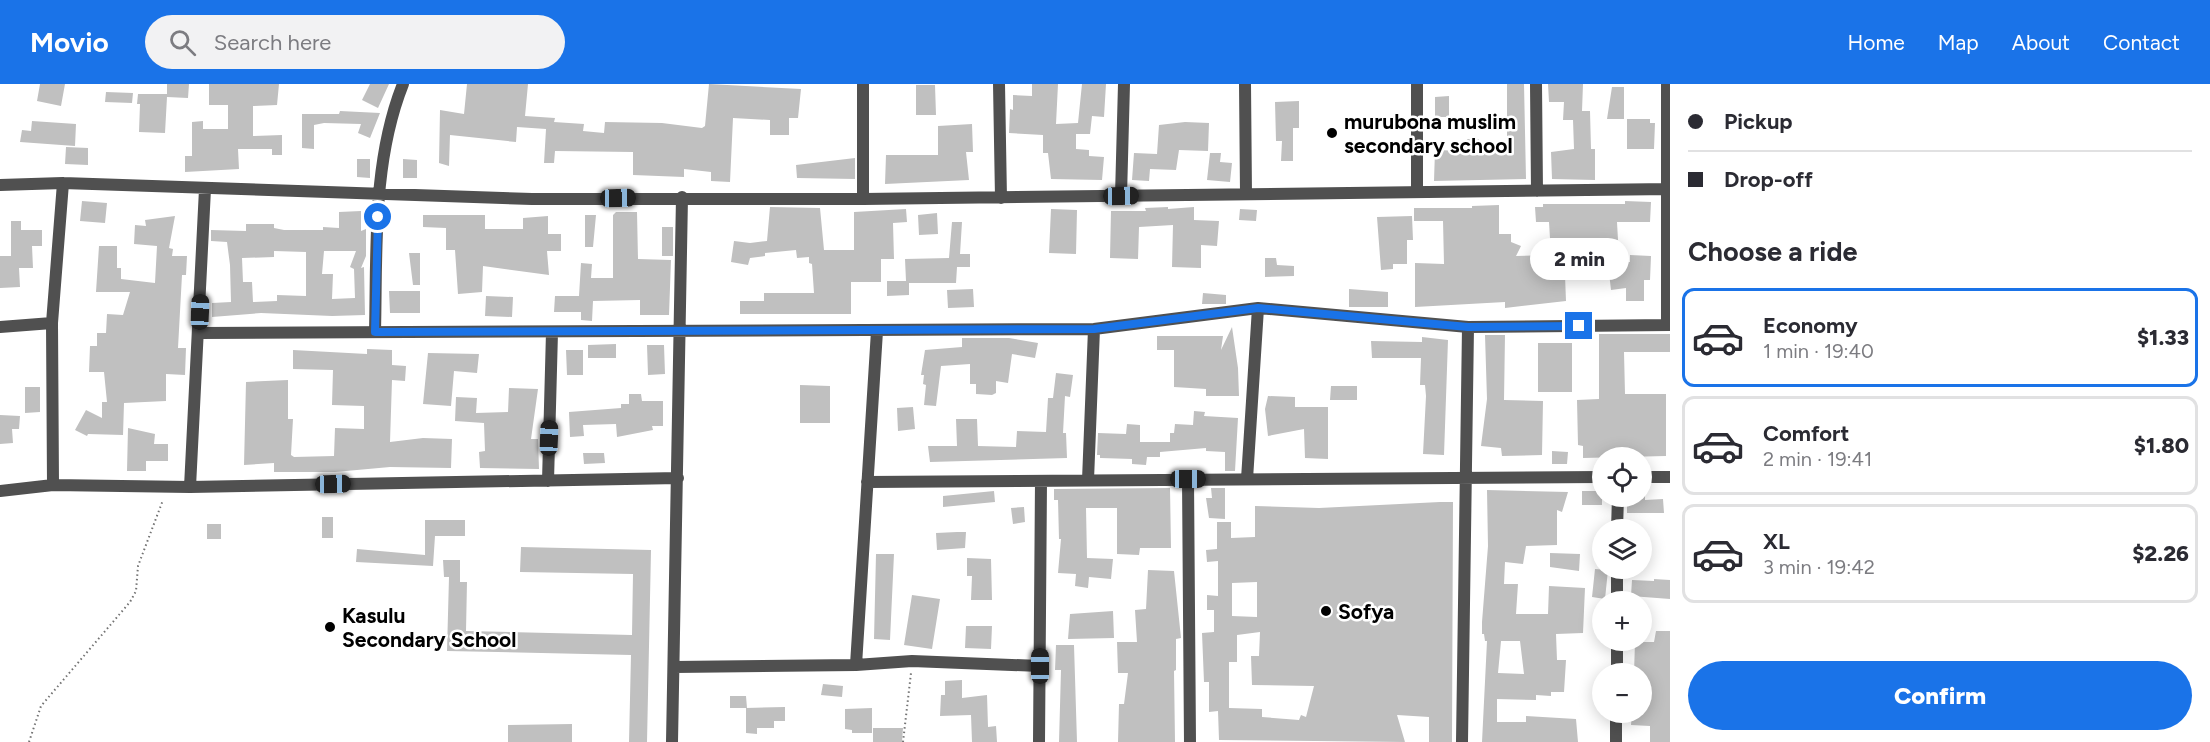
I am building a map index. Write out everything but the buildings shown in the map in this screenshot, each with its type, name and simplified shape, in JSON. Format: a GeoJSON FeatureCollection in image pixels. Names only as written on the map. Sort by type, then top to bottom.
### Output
{"type":"FeatureCollection","features":[{"type":"Feature","properties":{"kind":"street"},"geometry":{"type":"LineString","coordinates":[[375,332],[379,194],[391,114],[403,84]]}},
{"type":"Feature","properties":{"kind":"street"},"geometry":{"type":"LineString","coordinates":[[863,84],[863,199]]}},
{"type":"Feature","properties":{"kind":"street"},"geometry":{"type":"LineString","coordinates":[[999,84],[1001,198]]}},
{"type":"Feature","properties":{"kind":"street"},"geometry":{"type":"LineString","coordinates":[[1121,196],[1124,84]]}},
{"type":"Feature","properties":{"kind":"street"},"geometry":{"type":"LineString","coordinates":[[1245,84],[1246,194]]}},
{"type":"Feature","properties":{"kind":"street"},"geometry":{"type":"LineString","coordinates":[[1417,84],[1417,192]]}},
{"type":"Feature","properties":{"kind":"street"},"geometry":{"type":"LineString","coordinates":[[1536,84],[1537,191]]}},
{"type":"Feature","properties":{"kind":"street"},"geometry":{"type":"LineString","coordinates":[[199,333],[1094,329],[1258,308],[1468,327],[1669,325],[1667,84]]}},
{"type":"Feature","properties":{"kind":"street"},"geometry":{"type":"LineString","coordinates":[[0,185],[63,183],[532,199],[1001,198],[1668,189]]}},
{"type":"Feature","properties":{"kind":"street"},"geometry":{"type":"LineString","coordinates":[[53,485],[52,323],[63,183]]}},
{"type":"Feature","properties":{"kind":"street"},"geometry":{"type":"LineString","coordinates":[[190,487],[205,189]]}},
{"type":"Feature","properties":{"kind":"street"},"geometry":{"type":"LineString","coordinates":[[672,742],[682,197]]}},
{"type":"Feature","properties":{"kind":"street"},"geometry":{"type":"LineString","coordinates":[[1247,479],[1258,308]]}},
{"type":"Feature","properties":{"kind":"street"},"geometry":{"type":"LineString","coordinates":[[0,327],[52,323]]}},
{"type":"Feature","properties":{"kind":"street"},"geometry":{"type":"LineString","coordinates":[[1462,742],[1468,327]]}},
{"type":"Feature","properties":{"kind":"street"},"geometry":{"type":"LineString","coordinates":[[1088,480],[1094,329]]}},
{"type":"Feature","properties":{"kind":"street"},"geometry":{"type":"LineString","coordinates":[[856,664],[877,331]]}},
{"type":"Feature","properties":{"kind":"street"},"geometry":{"type":"LineString","coordinates":[[548,481],[552,332]]}},
{"type":"Feature","properties":{"kind":"street"},"geometry":{"type":"LineString","coordinates":[[867,482],[1466,476],[1592,477]]}},
{"type":"Feature","properties":{"kind":"street"},"geometry":{"type":"LineString","coordinates":[[1652,477],[1670,477]]}},
{"type":"Feature","properties":{"kind":"street"},"geometry":{"type":"LineString","coordinates":[[0,491],[53,485],[190,487],[678,478]]}},
{"type":"Feature","properties":{"kind":"street"},"geometry":{"type":"LineString","coordinates":[[1188,479],[1190,742]]}},
{"type":"Feature","properties":{"kind":"street"},"geometry":{"type":"LineString","coordinates":[[1039,742],[1041,481]]}},
{"type":"Feature","properties":{"kind":"street"},"geometry":{"type":"LineString","coordinates":[[674,667],[912,661],[1040,666]]}},
{"type":"Feature","properties":{"kind":"street"},"geometry":{"type":"LineString","coordinates":[[1616,742],[1617,723]]}},
{"type":"Feature","properties":{"kind":"path"},"geometry":{"type":"LineString","coordinates":[[29,742],[41,706],[130,602],[136,591],[138,566],[169,486]]}},
{"type":"Feature","properties":{"kind":"path"},"geometry":{"type":"LineString","coordinates":[[903,742],[912,661]]}},
{"type":"Feature","properties":{"kind":"place","name":"murubona muslim secondary school"},"geometry":{"type":"Point","coordinates":[1332,133]}},
{"type":"Feature","properties":{"kind":"place","name":"Sofya"},"geometry":{"type":"Point","coordinates":[1326,611]}},
{"type":"Feature","properties":{"kind":"place","name":"Kasulu Secondary School"},"geometry":{"type":"Point","coordinates":[330,627]}},
{"type":"Feature","properties":{"kind":"route"},"geometry":{"type":"LineString","coordinates":[[378,217],[375,332],[1094,329],[1258,308],[1468,327],[1579,326]]}}]}
